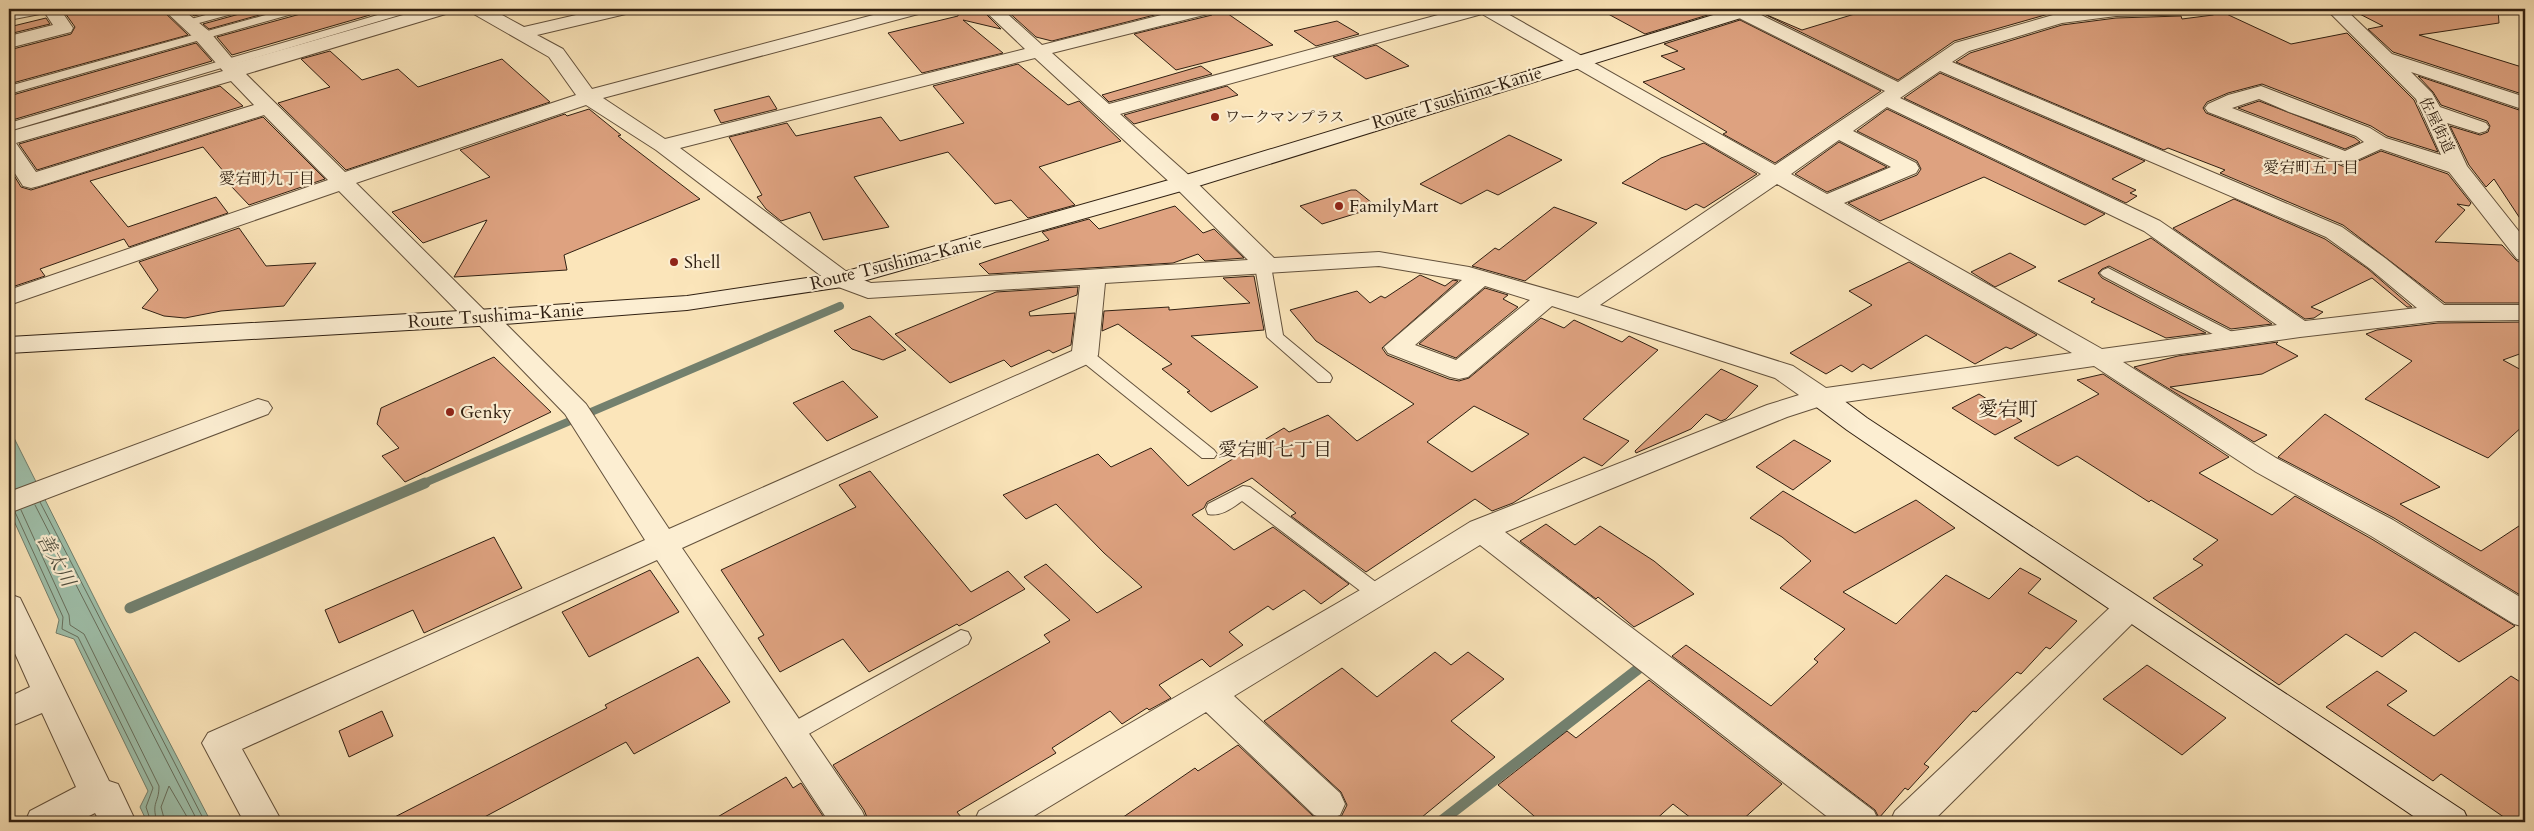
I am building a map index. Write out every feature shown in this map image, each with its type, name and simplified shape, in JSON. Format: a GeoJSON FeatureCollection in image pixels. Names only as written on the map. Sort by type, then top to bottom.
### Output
{"type":"FeatureCollection","features":[{"type":"Feature","properties":{"kind":"street"},"geometry":{"type":"LineString","coordinates":[[9,15],[39,9]]}},
{"type":"Feature","properties":{"kind":"street"},"geometry":{"type":"LineString","coordinates":[[9,42],[64,28],[51,9]]}},
{"type":"Feature","properties":{"kind":"street"},"geometry":{"type":"LineString","coordinates":[[9,139],[230,68],[241,68],[443,9]]}},
{"type":"Feature","properties":{"kind":"street"},"geometry":{"type":"LineString","coordinates":[[478,9],[556,53],[588,96],[654,142],[663,146],[842,280],[868,291],[1379,259],[1481,277],[1784,372],[1821,396],[1866,430],[2451,822]]}},
{"type":"Feature","properties":{"kind":"street"},"geometry":{"type":"LineString","coordinates":[[522,33],[624,9]]}},
{"type":"Feature","properties":{"kind":"street"},"geometry":{"type":"LineString","coordinates":[[9,298],[588,96],[916,9]]}},
{"type":"Feature","properties":{"kind":"street"},"geometry":{"type":"LineString","coordinates":[[992,9],[1184,183],[1266,266]]}},
{"type":"Feature","properties":{"kind":"street"},"geometry":{"type":"LineString","coordinates":[[663,146],[1206,9]]}},
{"type":"Feature","properties":{"kind":"street"},"geometry":{"type":"LineString","coordinates":[[1104,112],[1479,9]]}},
{"type":"Feature","properties":{"kind":"street"},"geometry":{"type":"LineString","coordinates":[[1486,9],[2099,358],[2188,417],[2266,465],[2382,528],[2525,615]]}},
{"type":"Feature","properties":{"kind":"street"},"geometry":{"type":"LineString","coordinates":[[1581,307],[1962,47],[2060,18],[2116,11],[2207,9]]}},
{"type":"Feature","properties":{"kind":"street","name":"佐屋街道"},"geometry":{"type":"LineString","coordinates":[[2335,9],[2425,96],[2457,167],[2525,254]]}},
{"type":"Feature","properties":{"kind":"street"},"geometry":{"type":"LineString","coordinates":[[1743,10],[1892,94],[2152,226],[2300,329]]}},
{"type":"Feature","properties":{"kind":"street","name":"Route Tsushima-Kanie"},"geometry":{"type":"LineString","coordinates":[[9,345],[481,318],[686,303],[842,280],[1184,183],[1743,10]]}},
{"type":"Feature","properties":{"kind":"street"},"geometry":{"type":"LineString","coordinates":[[187,22],[268,107],[580,418],[849,822]]}},
{"type":"Feature","properties":{"kind":"street"},"geometry":{"type":"LineString","coordinates":[[2387,58],[2525,104]]}},
{"type":"Feature","properties":{"kind":"street"},"geometry":{"type":"LineString","coordinates":[[1937,63],[2334,232],[2377,263],[2438,312]]}},
{"type":"Feature","properties":{"kind":"street"},"geometry":{"type":"LineString","coordinates":[[2379,142],[2346,159],[2216,108],[2235,99],[2261,92],[2296,108],[2363,132],[2379,142],[2457,167]]}},
{"type":"Feature","properties":{"kind":"street"},"geometry":{"type":"LineString","coordinates":[[9,148],[31,181],[268,107]]}},
{"type":"Feature","properties":{"kind":"street"},"geometry":{"type":"LineString","coordinates":[[2431,111],[2478,128]]}},
{"type":"Feature","properties":{"kind":"street"},"geometry":{"type":"LineString","coordinates":[[1828,202],[1908,168],[1838,131]]}},
{"type":"Feature","properties":{"kind":"street"},"geometry":{"type":"LineString","coordinates":[[263,822],[220,743],[662,543],[1085,355],[1093,277]]}},
{"type":"Feature","properties":{"kind":"street"},"geometry":{"type":"LineString","coordinates":[[1481,277],[1397,348],[1459,371],[1548,297]]}},
{"type":"Feature","properties":{"kind":"street"},"geometry":{"type":"LineString","coordinates":[[992,822],[1378,594],[1480,530],[1777,411],[1821,396],[2232,338],[2438,312],[2525,312]]}},
{"type":"Feature","properties":{"kind":"street"},"geometry":{"type":"LineString","coordinates":[[9,503],[258,408]]}},
{"type":"Feature","properties":{"kind":"street"},"geometry":{"type":"LineString","coordinates":[[1480,530],[1861,822]]}},
{"type":"Feature","properties":{"kind":"street"},"geometry":{"type":"LineString","coordinates":[[9,606],[97,794]]}},
{"type":"Feature","properties":{"kind":"street"},"geometry":{"type":"LineString","coordinates":[[1908,822],[2130,607]]}},
{"type":"Feature","properties":{"kind":"street"},"geometry":{"type":"LineString","coordinates":[[9,713],[50,693]]}},
{"type":"Feature","properties":{"kind":"street"},"geometry":{"type":"LineString","coordinates":[[1209,694],[1327,804]]}},
{"type":"Feature","properties":{"kind":"street"},"geometry":{"type":"LineString","coordinates":[[43,822],[97,794],[105,795],[118,822]]}},
{"type":"Feature","properties":{"kind":"lane"},"geometry":{"type":"LineString","coordinates":[[9,90],[187,22],[239,9]]}},
{"type":"Feature","properties":{"kind":"lane"},"geometry":{"type":"LineString","coordinates":[[187,22],[300,9]]}},
{"type":"Feature","properties":{"kind":"lane"},"geometry":{"type":"LineString","coordinates":[[9,127],[230,68],[409,9]]}},
{"type":"Feature","properties":{"kind":"lane"},"geometry":{"type":"LineString","coordinates":[[1266,266],[1275,337],[1324,378]]}},
{"type":"Feature","properties":{"kind":"lane"},"geometry":{"type":"LineString","coordinates":[[2108,273],[2232,338]]}},
{"type":"Feature","properties":{"kind":"lane"},"geometry":{"type":"LineString","coordinates":[[1085,355],[1208,454]]}},
{"type":"Feature","properties":{"kind":"lane"},"geometry":{"type":"LineString","coordinates":[[1215,508],[1243,492],[1378,594]]}},
{"type":"Feature","properties":{"kind":"lane"},"geometry":{"type":"LineString","coordinates":[[790,734],[962,638]]}},
{"type":"Feature","properties":{"kind":"water","name":"善太川"},"geometry":{"type":"Polygon","coordinates":[[[9,428],[105,619],[211,822],[147,822],[140,807],[148,791],[74,639],[56,633],[59,620],[9,510],[9,428]]]}},
{"type":"Feature","properties":{"kind":"building"},"geometry":{"type":"Polygon","coordinates":[[[82,9],[161,9],[188,35],[9,84],[9,50],[71,34],[75,27],[65,13],[82,9]]]}},
{"type":"Feature","properties":{"kind":"building"},"geometry":{"type":"Polygon","coordinates":[[[185,9],[221,9],[194,16],[185,9]]]}},
{"type":"Feature","properties":{"kind":"building"},"geometry":{"type":"Polygon","coordinates":[[[247,9],[281,9],[209,29],[203,24],[243,13],[247,9]]]}},
{"type":"Feature","properties":{"kind":"building"},"geometry":{"type":"Polygon","coordinates":[[[307,9],[369,9],[370,15],[232,55],[217,37],[304,13],[307,9]]]}},
{"type":"Feature","properties":{"kind":"building"},"geometry":{"type":"Polygon","coordinates":[[[959,9],[981,9],[1001,29],[963,20],[1003,53],[922,73],[888,33],[958,16],[959,9]]]}},
{"type":"Feature","properties":{"kind":"building"},"geometry":{"type":"Polygon","coordinates":[[[1005,9],[1178,9],[1052,41],[1036,37],[1005,9]]]}},
{"type":"Feature","properties":{"kind":"building"},"geometry":{"type":"Polygon","coordinates":[[[1217,9],[1221,9],[1273,45],[1176,70],[1134,34],[1212,15],[1217,9]]]}},
{"type":"Feature","properties":{"kind":"building"},"geometry":{"type":"Polygon","coordinates":[[[1599,9],[1724,9],[1724,10],[1645,34],[1599,9]]]}},
{"type":"Feature","properties":{"kind":"building"},"geometry":{"type":"Polygon","coordinates":[[[1871,9],[2078,9],[2059,11],[1954,41],[1898,80],[1760,12],[1802,30],[1871,9]]]}},
{"type":"Feature","properties":{"kind":"building"},"geometry":{"type":"Polygon","coordinates":[[[2350,9],[2498,9],[2499,23],[2419,35],[2525,68],[2525,95],[2393,52],[2368,29],[2383,26],[2350,9]]]}},
{"type":"Feature","properties":{"kind":"building"},"geometry":{"type":"Polygon","coordinates":[[[2220,11],[2291,44],[2347,33],[2414,100],[2438,152],[2387,136],[2371,126],[2262,84],[2228,93],[2207,102],[2203,108],[2206,113],[2345,167],[2381,151],[2448,174],[2471,203],[2469,206],[2457,204],[2465,210],[2435,242],[2502,245],[2516,260],[2525,266],[2525,303],[2445,303],[2343,225],[2220,173],[2225,170],[2168,148],[2164,150],[1956,62],[1970,53],[2062,25],[2116,18],[2181,16],[2182,19],[2213,15],[2220,11]]]}},
{"type":"Feature","properties":{"kind":"building"},"geometry":{"type":"Polygon","coordinates":[[[46,18],[50,24],[9,34],[9,27],[46,18]]]}},
{"type":"Feature","properties":{"kind":"building"},"geometry":{"type":"Polygon","coordinates":[[[1740,20],[1881,91],[1775,163],[1723,134],[1727,132],[1643,82],[1685,69],[1661,56],[1678,51],[1664,44],[1740,20]]]}},
{"type":"Feature","properties":{"kind":"building"},"geometry":{"type":"Polygon","coordinates":[[[1337,21],[1359,34],[1316,46],[1294,31],[1337,21]]]}},
{"type":"Feature","properties":{"kind":"building"},"geometry":{"type":"Polygon","coordinates":[[[196,43],[212,61],[9,121],[9,96],[196,43]]]}},
{"type":"Feature","properties":{"kind":"building"},"geometry":{"type":"Polygon","coordinates":[[[1376,45],[1409,66],[1366,79],[1333,57],[1376,45]]]}},
{"type":"Feature","properties":{"kind":"building"},"geometry":{"type":"Polygon","coordinates":[[[330,51],[362,80],[398,69],[418,87],[502,59],[550,102],[346,170],[278,103],[330,87],[301,59],[330,51]]]}},
{"type":"Feature","properties":{"kind":"building"},"geometry":{"type":"Polygon","coordinates":[[[1018,64],[1068,105],[1079,101],[1121,141],[1039,167],[1075,205],[1028,218],[1011,200],[995,204],[948,152],[854,177],[889,227],[823,240],[810,212],[781,221],[766,209],[757,197],[762,195],[729,137],[787,123],[796,136],[881,117],[900,141],[964,123],[933,86],[1018,64]]]}},
{"type":"Feature","properties":{"kind":"building"},"geometry":{"type":"Polygon","coordinates":[[[1201,66],[1212,74],[1109,102],[1102,95],[1201,66]]]}},
{"type":"Feature","properties":{"kind":"building"},"geometry":{"type":"Polygon","coordinates":[[[1940,73],[2145,161],[2112,179],[2136,190],[2130,193],[2137,196],[2126,203],[1904,98],[1940,73]]]}},
{"type":"Feature","properties":{"kind":"building"},"geometry":{"type":"Polygon","coordinates":[[[2418,76],[2525,112],[2525,226],[2494,179],[2486,187],[2469,165],[2450,126],[2480,135],[2488,132],[2490,126],[2487,121],[2441,105],[2433,92],[2418,76]]]}},
{"type":"Feature","properties":{"kind":"building"},"geometry":{"type":"Polygon","coordinates":[[[220,86],[243,106],[37,170],[19,144],[220,86]]]}},
{"type":"Feature","properties":{"kind":"building"},"geometry":{"type":"Polygon","coordinates":[[[1227,86],[1238,95],[1134,124],[1124,115],[1227,86]]]}},
{"type":"Feature","properties":{"kind":"building"},"geometry":{"type":"Polygon","coordinates":[[[769,96],[777,109],[721,123],[714,110],[769,96]]]}},
{"type":"Feature","properties":{"kind":"building"},"geometry":{"type":"Polygon","coordinates":[[[2259,101],[2355,138],[2360,142],[2345,149],[2238,108],[2259,101]]]}},
{"type":"Feature","properties":{"kind":"building"},"geometry":{"type":"Polygon","coordinates":[[[589,109],[621,135],[618,136],[700,199],[564,255],[567,270],[454,277],[487,220],[423,243],[392,212],[490,177],[460,150],[565,114],[567,116],[589,109]]]}},
{"type":"Feature","properties":{"kind":"building"},"geometry":{"type":"Polygon","coordinates":[[[1887,109],[2105,214],[2085,225],[1984,177],[1880,221],[1848,203],[1917,175],[1921,169],[1917,161],[1857,131],[1887,109]]]}},
{"type":"Feature","properties":{"kind":"building"},"geometry":{"type":"Polygon","coordinates":[[[263,117],[325,179],[249,205],[231,186],[235,185],[203,147],[90,181],[128,227],[216,197],[228,213],[129,247],[124,239],[40,269],[45,276],[9,288],[9,167],[21,187],[31,190],[263,117]]]}},
{"type":"Feature","properties":{"kind":"building"},"geometry":{"type":"Polygon","coordinates":[[[1509,135],[1562,160],[1498,195],[1487,190],[1461,204],[1420,184],[1509,135]]]}},
{"type":"Feature","properties":{"kind":"building"},"geometry":{"type":"Polygon","coordinates":[[[1839,142],[1887,167],[1827,192],[1795,174],[1839,142]]]}},
{"type":"Feature","properties":{"kind":"building"},"geometry":{"type":"Polygon","coordinates":[[[1704,143],[1757,174],[1704,208],[1696,204],[1686,210],[1622,183],[1661,158],[1704,143]]]}},
{"type":"Feature","properties":{"kind":"building"},"geometry":{"type":"Polygon","coordinates":[[[1356,190],[1377,207],[1322,224],[1300,206],[1356,190]]]}},
{"type":"Feature","properties":{"kind":"building"},"geometry":{"type":"Polygon","coordinates":[[[2234,199],[2325,239],[2368,269],[2412,307],[2407,307],[2372,278],[2311,307],[2323,312],[2314,318],[2305,319],[2173,228],[2234,199]]]}},
{"type":"Feature","properties":{"kind":"building"},"geometry":{"type":"Polygon","coordinates":[[[1175,206],[1203,233],[1214,229],[1244,258],[1205,261],[1198,254],[1173,263],[989,274],[979,264],[1049,240],[1042,232],[1089,219],[1099,229],[1175,206]]]}},
{"type":"Feature","properties":{"kind":"building"},"geometry":{"type":"Polygon","coordinates":[[[1554,207],[1597,223],[1525,281],[1472,266],[1495,248],[1499,250],[1554,207]]]}},
{"type":"Feature","properties":{"kind":"building"},"geometry":{"type":"Polygon","coordinates":[[[239,228],[266,266],[316,263],[284,306],[221,311],[185,318],[164,316],[142,308],[158,290],[139,262],[239,228]]]}},
{"type":"Feature","properties":{"kind":"building"},"geometry":{"type":"Polygon","coordinates":[[[2151,238],[2272,324],[2231,329],[2109,266],[2102,269],[2098,273],[2102,278],[2206,333],[2166,338],[2091,302],[2095,299],[2058,281],[2151,238]]]}},
{"type":"Feature","properties":{"kind":"building"},"geometry":{"type":"Polygon","coordinates":[[[2010,253],[2036,267],[1995,287],[1971,272],[2010,253]]]}},
{"type":"Feature","properties":{"kind":"building"},"geometry":{"type":"Polygon","coordinates":[[[1909,262],[2037,335],[2011,349],[2006,347],[1975,364],[1926,335],[1871,369],[1863,364],[1852,372],[1841,365],[1826,374],[1790,353],[1872,305],[1849,291],[1909,262]]]}},
{"type":"Feature","properties":{"kind":"building"},"geometry":{"type":"Polygon","coordinates":[[[1420,275],[1445,286],[1453,280],[1458,281],[1382,348],[1387,355],[1449,379],[1459,381],[1469,378],[1541,318],[1564,328],[1574,320],[1622,342],[1629,336],[1658,350],[1583,419],[1629,441],[1602,466],[1584,457],[1513,503],[1492,511],[1475,499],[1366,572],[1291,516],[1296,513],[1252,478],[1207,502],[1204,508],[1192,515],[1234,550],[1273,527],[1349,584],[1321,604],[1304,590],[1273,610],[1268,606],[1229,632],[1243,645],[1210,667],[1202,659],[1159,685],[1171,698],[1149,710],[1147,708],[1122,724],[1110,711],[1052,748],[1056,753],[957,812],[965,822],[869,822],[864,810],[833,765],[1050,642],[1044,635],[1070,620],[1024,577],[1046,564],[1097,613],[1142,587],[1104,553],[1056,504],[1026,519],[1003,495],[1098,454],[1111,467],[1151,448],[1188,486],[1284,428],[1289,432],[1328,415],[1357,441],[1414,404],[1316,341],[1290,310],[1357,291],[1370,303],[1381,296],[1385,298],[1420,275]],[[1474,406],[1427,442],[1472,472],[1529,434],[1474,406]]]}},
{"type":"Feature","properties":{"kind":"building"},"geometry":{"type":"Polygon","coordinates":[[[1254,276],[1264,330],[1191,336],[1258,387],[1211,412],[1187,392],[1190,391],[1162,369],[1172,364],[1118,324],[1102,331],[1104,311],[1169,307],[1169,310],[1250,303],[1223,278],[1254,276]]]}},
{"type":"Feature","properties":{"kind":"building"},"geometry":{"type":"Polygon","coordinates":[[[1078,287],[1077,295],[1029,312],[1030,316],[1075,313],[1071,345],[1053,353],[1049,350],[1011,367],[1004,360],[950,383],[895,334],[996,292],[1078,287]]]}},
{"type":"Feature","properties":{"kind":"building"},"geometry":{"type":"Polygon","coordinates":[[[1485,288],[1508,295],[1503,299],[1518,307],[1456,358],[1419,344],[1485,288]]]}},
{"type":"Feature","properties":{"kind":"building"},"geometry":{"type":"Polygon","coordinates":[[[870,316],[906,350],[883,360],[852,349],[834,331],[870,316]]]}},
{"type":"Feature","properties":{"kind":"building"},"geometry":{"type":"Polygon","coordinates":[[[2525,322],[2525,352],[2503,360],[2525,372],[2525,424],[2488,458],[2365,399],[2412,361],[2366,334],[2377,330],[2438,323],[2525,322]]]}},
{"type":"Feature","properties":{"kind":"building"},"geometry":{"type":"Polygon","coordinates":[[[2278,342],[2276,344],[2298,356],[2262,374],[2170,387],[2267,435],[2254,442],[2134,367],[2178,356],[2278,342]]]}},
{"type":"Feature","properties":{"kind":"building"},"geometry":{"type":"Polygon","coordinates":[[[494,357],[551,412],[405,482],[382,456],[399,448],[377,424],[381,408],[494,357]]]}},
{"type":"Feature","properties":{"kind":"building"},"geometry":{"type":"Polygon","coordinates":[[[1721,369],[1758,386],[1726,419],[1721,421],[1706,414],[1691,429],[1636,453],[1635,451],[1721,369]]]}},
{"type":"Feature","properties":{"kind":"building"},"geometry":{"type":"Polygon","coordinates":[[[2103,374],[2229,457],[2199,473],[2272,515],[2295,496],[2370,538],[2515,626],[2459,662],[2415,632],[2382,657],[2346,634],[2279,685],[2153,598],[2203,565],[2193,559],[2218,540],[2151,500],[2149,502],[2077,456],[2058,466],[2014,438],[2099,394],[2077,380],[2103,374]]]}},
{"type":"Feature","properties":{"kind":"building"},"geometry":{"type":"Polygon","coordinates":[[[843,381],[878,417],[827,441],[793,403],[843,381]]]}},
{"type":"Feature","properties":{"kind":"building"},"geometry":{"type":"Polygon","coordinates":[[[1979,394],[2022,421],[1995,435],[1952,408],[1979,394]]]}},
{"type":"Feature","properties":{"kind":"building"},"geometry":{"type":"Polygon","coordinates":[[[2325,414],[2440,487],[2400,504],[2481,551],[2525,522],[2525,598],[2394,518],[2278,457],[2325,414]]]}},
{"type":"Feature","properties":{"kind":"building"},"geometry":{"type":"Polygon","coordinates":[[[1794,440],[1831,461],[1793,490],[1756,467],[1794,440]]]}},
{"type":"Feature","properties":{"kind":"building"},"geometry":{"type":"Polygon","coordinates":[[[870,471],[971,592],[1008,571],[1025,589],[959,626],[957,624],[869,672],[843,639],[780,672],[758,638],[764,635],[721,570],[856,507],[839,485],[870,471]]]}},
{"type":"Feature","properties":{"kind":"building"},"geometry":{"type":"Polygon","coordinates":[[[1783,491],[1855,533],[1916,500],[1955,528],[1843,592],[1896,624],[1946,575],[1989,599],[2020,568],[2041,579],[2028,593],[2077,621],[2050,649],[2046,647],[2021,674],[2017,672],[1976,712],[1973,711],[1924,764],[1929,767],[1908,790],[1905,788],[1879,818],[1875,810],[1672,656],[1686,645],[1771,706],[1818,662],[1814,659],[1845,629],[1780,588],[1811,561],[1782,537],[1750,518],[1783,491]]]}},
{"type":"Feature","properties":{"kind":"building"},"geometry":{"type":"Polygon","coordinates":[[[1546,524],[1575,545],[1600,526],[1654,561],[1694,594],[1634,627],[1598,597],[1596,599],[1520,541],[1546,524]]]}},
{"type":"Feature","properties":{"kind":"building"},"geometry":{"type":"Polygon","coordinates":[[[494,537],[522,588],[424,633],[413,610],[339,643],[325,610],[494,537]]]}},
{"type":"Feature","properties":{"kind":"building"},"geometry":{"type":"Polygon","coordinates":[[[650,570],[679,612],[589,657],[562,612],[650,570]]]}},
{"type":"Feature","properties":{"kind":"building"},"geometry":{"type":"Polygon","coordinates":[[[1435,652],[1451,665],[1468,652],[1504,679],[1451,721],[1495,757],[1416,822],[1326,822],[1341,817],[1347,805],[1341,792],[1264,721],[1342,668],[1377,697],[1435,652]]]}},
{"type":"Feature","properties":{"kind":"building"},"geometry":{"type":"Polygon","coordinates":[[[698,657],[730,702],[634,754],[626,742],[475,822],[385,822],[607,708],[605,705],[698,657]]]}},
{"type":"Feature","properties":{"kind":"building"},"geometry":{"type":"Polygon","coordinates":[[[2147,665],[2226,718],[2182,755],[2103,699],[2147,665]]]}},
{"type":"Feature","properties":{"kind":"building"},"geometry":{"type":"Polygon","coordinates":[[[2377,671],[2407,691],[2387,705],[2434,736],[2511,676],[2525,685],[2525,822],[2511,822],[2441,774],[2433,781],[2326,707],[2377,671]]]}},
{"type":"Feature","properties":{"kind":"building"},"geometry":{"type":"Polygon","coordinates":[[[1649,680],[1782,784],[1740,822],[1696,822],[1673,804],[1653,822],[1541,822],[1498,785],[1567,731],[1576,738],[1649,680]]]}},
{"type":"Feature","properties":{"kind":"building"},"geometry":{"type":"Polygon","coordinates":[[[382,711],[393,736],[349,757],[339,731],[382,711]]]}},
{"type":"Feature","properties":{"kind":"building"},"geometry":{"type":"Polygon","coordinates":[[[1238,745],[1313,816],[1326,822],[1116,822],[1195,768],[1198,771],[1238,745]]]}},
{"type":"Feature","properties":{"kind":"building"},"geometry":{"type":"Polygon","coordinates":[[[786,777],[793,788],[801,783],[827,822],[709,822],[786,777]]]}},
{"type":"Feature","properties":{"kind":"waterway"},"geometry":{"type":"LineString","coordinates":[[9,10],[17,9]]}},
{"type":"Feature","properties":{"kind":"waterway"},"geometry":{"type":"LineString","coordinates":[[422,484],[840,306]]}},
{"type":"Feature","properties":{"kind":"waterway"},"geometry":{"type":"LineString","coordinates":[[130,608],[425,483]]}},
{"type":"Feature","properties":{"kind":"waterway"},"geometry":{"type":"LineString","coordinates":[[1440,822],[1642,666]]}},
{"type":"Feature","properties":{"kind":"place","name":"ワークマンプラス"},"geometry":{"type":"Point","coordinates":[1215,117]}},
{"type":"Feature","properties":{"kind":"place","name":"FamilyMart"},"geometry":{"type":"Point","coordinates":[1339,206]}},
{"type":"Feature","properties":{"kind":"place","name":"Shell"},"geometry":{"type":"Point","coordinates":[674,262]}},
{"type":"Feature","properties":{"kind":"place","name":"Genky"},"geometry":{"type":"Point","coordinates":[450,412]}},
{"type":"Feature","properties":{"kind":"district","name":"愛宕町五丁目"},"geometry":{"type":"Point","coordinates":[2311,168]}},
{"type":"Feature","properties":{"kind":"district","name":"愛宕町九丁目"},"geometry":{"type":"Point","coordinates":[267,179]}},
{"type":"Feature","properties":{"kind":"district","name":"愛宕町"},"geometry":{"type":"Point","coordinates":[2008,409]}},
{"type":"Feature","properties":{"kind":"district","name":"愛宕町七丁目"},"geometry":{"type":"Point","coordinates":[1275,450]}}]}
